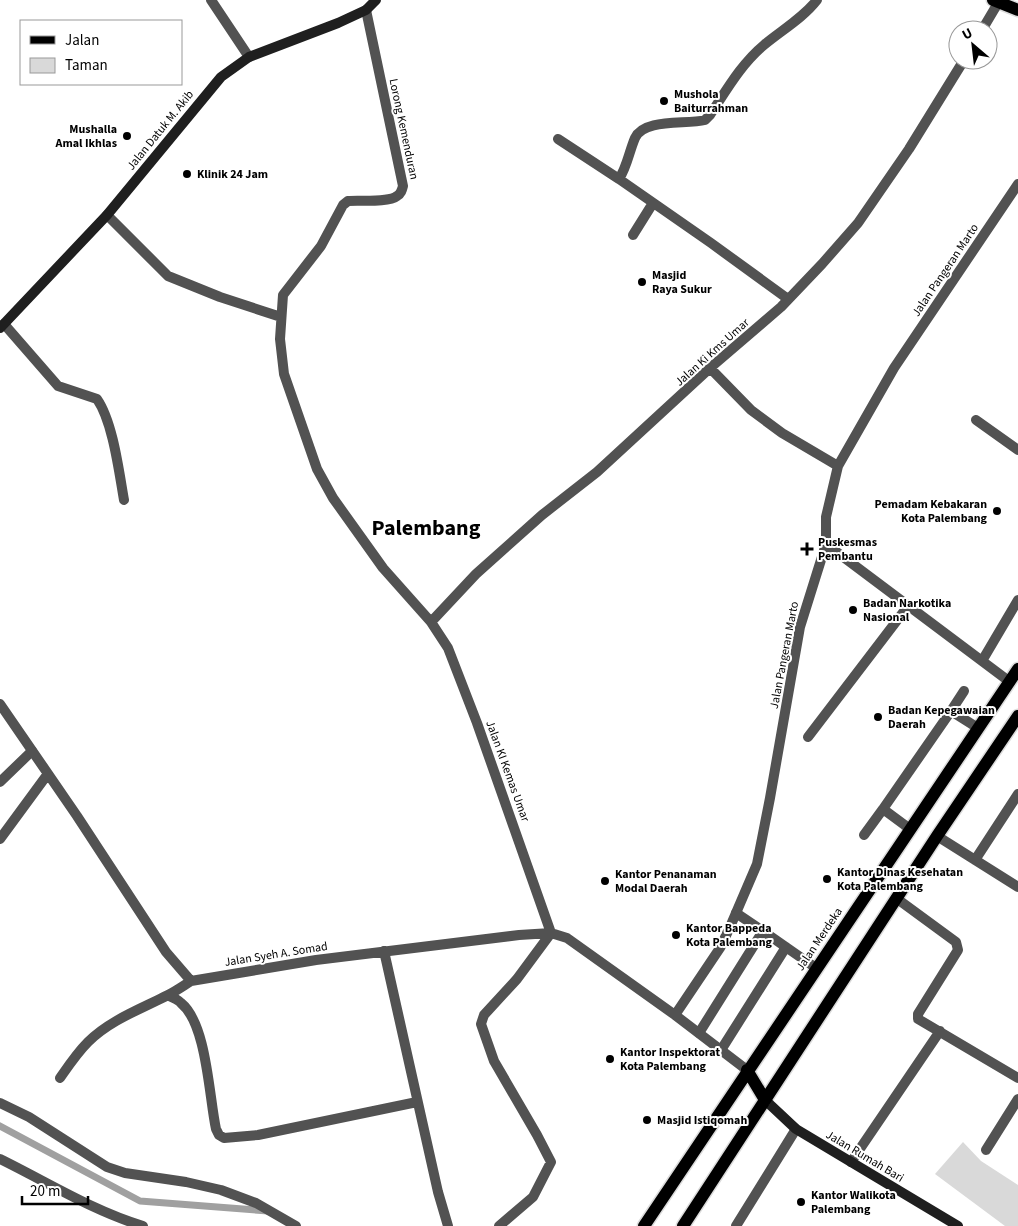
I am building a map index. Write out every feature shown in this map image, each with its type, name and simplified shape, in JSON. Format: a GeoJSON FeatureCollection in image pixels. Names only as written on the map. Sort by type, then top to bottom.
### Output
{"type":"FeatureCollection","features":[{"type":"Feature","properties":{"kind":"main road"},"geometry":{"type":"LineString","coordinates":[[996,1],[1018,10]]}},
{"type":"Feature","properties":{"kind":"main road","name":"Jalan Merdeka"},"geometry":{"type":"LineString","coordinates":[[644,1226],[1018,669]]}},
{"type":"Feature","properties":{"kind":"main road"},"geometry":{"type":"LineString","coordinates":[[683,1226],[896,898],[1018,716]]}},
{"type":"Feature","properties":{"kind":"main road"},"geometry":{"type":"LineString","coordinates":[[748,1070],[765,1100]]}},
{"type":"Feature","properties":{"kind":"street"},"geometry":{"type":"LineString","coordinates":[[211,0],[250,57]]}},
{"type":"Feature","properties":{"kind":"street","name":"Jalan Datuk M. Akib"},"geometry":{"type":"LineString","coordinates":[[2,326],[107,215],[221,77],[250,57],[338,23],[366,10],[376,0]]}},
{"type":"Feature","properties":{"kind":"street"},"geometry":{"type":"LineString","coordinates":[[618,179],[624,169],[635,137],[641,130],[658,125],[705,120],[749,60],[763,45],[810,9],[817,0]]}},
{"type":"Feature","properties":{"kind":"street"},"geometry":{"type":"LineString","coordinates":[[987,20],[996,1]]}},
{"type":"Feature","properties":{"kind":"street","name":"Lorong Kemenduran"},"geometry":{"type":"LineString","coordinates":[[366,10],[403,186],[402,192],[397,197],[390,199],[348,201],[343,205],[321,246],[283,295],[280,339],[284,374],[317,469],[333,498],[383,568],[431,622]]}},
{"type":"Feature","properties":{"kind":"street","name":"Jalan Ki Kms Umar"},"geometry":{"type":"LineString","coordinates":[[431,622],[476,574],[542,515],[597,472],[788,299],[858,223],[910,150],[958,70]]}},
{"type":"Feature","properties":{"kind":"street"},"geometry":{"type":"LineString","coordinates":[[558,139],[712,243],[788,299]]}},
{"type":"Feature","properties":{"kind":"street","name":"Jalan Pangeran Marto"},"geometry":{"type":"LineString","coordinates":[[675,1015],[720,948],[756,864],[770,798],[800,627],[826,544],[826,517],[838,466],[894,368],[1018,184]]}},
{"type":"Feature","properties":{"kind":"street"},"geometry":{"type":"LineString","coordinates":[[633,236],[654,203]]}},
{"type":"Feature","properties":{"kind":"street"},"geometry":{"type":"LineString","coordinates":[[107,215],[168,276],[220,297],[281,318]]}},
{"type":"Feature","properties":{"kind":"street"},"geometry":{"type":"LineString","coordinates":[[2,326],[58,386],[97,399],[101,404],[110,434],[124,500]]}},
{"type":"Feature","properties":{"kind":"street"},"geometry":{"type":"LineString","coordinates":[[710,368],[751,410],[782,433],[838,466]]}},
{"type":"Feature","properties":{"kind":"street"},"geometry":{"type":"LineString","coordinates":[[976,420],[1018,450]]}},
{"type":"Feature","properties":{"kind":"street"},"geometry":{"type":"LineString","coordinates":[[826,544],[1010,682]]}},
{"type":"Feature","properties":{"kind":"street"},"geometry":{"type":"LineString","coordinates":[[982,661],[1018,600]]}},
{"type":"Feature","properties":{"kind":"street"},"geometry":{"type":"LineString","coordinates":[[808,737],[908,606]]}},
{"type":"Feature","properties":{"kind":"street","name":"Jalan KI Kemas Umar"},"geometry":{"type":"LineString","coordinates":[[431,622],[448,648],[477,723],[551,933]]}},
{"type":"Feature","properties":{"kind":"street"},"geometry":{"type":"LineString","coordinates":[[864,835],[964,691]]}},
{"type":"Feature","properties":{"kind":"street"},"geometry":{"type":"LineString","coordinates":[[0,704],[77,816],[166,952],[191,981],[113,1024],[90,1040],[60,1078]]}},
{"type":"Feature","properties":{"kind":"street"},"geometry":{"type":"LineString","coordinates":[[951,711],[978,728]]}},
{"type":"Feature","properties":{"kind":"street"},"geometry":{"type":"LineString","coordinates":[[0,782],[32,751]]}},
{"type":"Feature","properties":{"kind":"street"},"geometry":{"type":"LineString","coordinates":[[0,839],[47,775]]}},
{"type":"Feature","properties":{"kind":"street"},"geometry":{"type":"LineString","coordinates":[[975,860],[1018,794]]}},
{"type":"Feature","properties":{"kind":"street"},"geometry":{"type":"LineString","coordinates":[[883,809],[910,829]]}},
{"type":"Feature","properties":{"kind":"street"},"geometry":{"type":"LineString","coordinates":[[937,836],[1018,887]]}},
{"type":"Feature","properties":{"kind":"street"},"geometry":{"type":"LineString","coordinates":[[896,898],[956,942],[958,946],[958,950],[917,1016],[918,1019],[1018,1078]]}},
{"type":"Feature","properties":{"kind":"street"},"geometry":{"type":"LineString","coordinates":[[736,913],[816,968]]}},
{"type":"Feature","properties":{"kind":"street"},"geometry":{"type":"LineString","coordinates":[[700,1033],[763,932]]}},
{"type":"Feature","properties":{"kind":"street"},"geometry":{"type":"LineString","coordinates":[[500,1226],[533,1197],[551,1162],[494,1060],[481,1024],[484,1015],[517,979],[551,933]]}},
{"type":"Feature","properties":{"kind":"street","name":"Jalan Syeh A. Somad"},"geometry":{"type":"LineString","coordinates":[[191,981],[316,960],[519,935],[551,933],[567,938],[700,1033],[748,1070]]}},
{"type":"Feature","properties":{"kind":"street"},"geometry":{"type":"LineString","coordinates":[[721,1050],[786,947]]}},
{"type":"Feature","properties":{"kind":"street"},"geometry":{"type":"LineString","coordinates":[[384,951],[417,1102],[448,1226]]}},
{"type":"Feature","properties":{"kind":"street"},"geometry":{"type":"LineString","coordinates":[[168,995],[181,1002],[193,1020],[203,1052],[216,1129],[219,1135],[224,1138],[258,1135],[417,1102]]}},
{"type":"Feature","properties":{"kind":"street"},"geometry":{"type":"LineString","coordinates":[[851,1162],[940,1031]]}},
{"type":"Feature","properties":{"kind":"street"},"geometry":{"type":"LineString","coordinates":[[986,1150],[1018,1099]]}},
{"type":"Feature","properties":{"kind":"street","name":"Jalan Rumah Bari"},"geometry":{"type":"LineString","coordinates":[[765,1100],[796,1129],[958,1226]]}},
{"type":"Feature","properties":{"kind":"street"},"geometry":{"type":"LineString","coordinates":[[0,1103],[29,1117],[107,1167],[125,1173],[186,1182],[221,1190],[256,1203],[296,1226]]}},
{"type":"Feature","properties":{"kind":"street"},"geometry":{"type":"LineString","coordinates":[[736,1226],[796,1129]]}},
{"type":"Feature","properties":{"kind":"street"},"geometry":{"type":"LineString","coordinates":[[0,1159],[124,1220],[144,1226]]}},
{"type":"Feature","properties":{"kind":"green space"},"geometry":{"type":"Polygon","coordinates":[[[963,1142],[981,1161],[1018,1185],[1018,1226],[1005,1226],[935,1174],[963,1142]]]}},
{"type":"Feature","properties":{"kind":"waterway"},"geometry":{"type":"LineString","coordinates":[[0,1126],[140,1201],[268,1211]]}},
{"type":"Feature","properties":{"kind":"place","name":"Mushola Baiturrahman"},"geometry":{"type":"Point","coordinates":[664,101]}},
{"type":"Feature","properties":{"kind":"place","name":"Mushalla Amal Ikhlas"},"geometry":{"type":"Point","coordinates":[127,136]}},
{"type":"Feature","properties":{"kind":"place","name":"Klinik 24 Jam"},"geometry":{"type":"Point","coordinates":[187,174]}},
{"type":"Feature","properties":{"kind":"place","name":"Masjid Raya Sukur"},"geometry":{"type":"Point","coordinates":[642,282]}},
{"type":"Feature","properties":{"kind":"place","name":"Pemadam Kebakaran Kota Palembang"},"geometry":{"type":"Point","coordinates":[997,511]}},
{"type":"Feature","properties":{"kind":"place","name":"Puskesmas Pembantu"},"geometry":{"type":"Point","coordinates":[807,549]}},
{"type":"Feature","properties":{"kind":"place","name":"Badan Narkotika Nasional"},"geometry":{"type":"Point","coordinates":[853,610]}},
{"type":"Feature","properties":{"kind":"place","name":"Badan Kepegawaian Daerah"},"geometry":{"type":"Point","coordinates":[878,717]}},
{"type":"Feature","properties":{"kind":"place","name":"Kantor Dinas Kesehatan Kota Palembang"},"geometry":{"type":"Point","coordinates":[827,879]}},
{"type":"Feature","properties":{"kind":"place","name":"Kantor Penanaman Modal Daerah"},"geometry":{"type":"Point","coordinates":[605,881]}},
{"type":"Feature","properties":{"kind":"place","name":"Kantor Bappeda Kota Palembang"},"geometry":{"type":"Point","coordinates":[676,935]}},
{"type":"Feature","properties":{"kind":"place","name":"Kantor Inspektorat Kota Palembang"},"geometry":{"type":"Point","coordinates":[610,1059]}},
{"type":"Feature","properties":{"kind":"place","name":"Masjid Istiqomah"},"geometry":{"type":"Point","coordinates":[647,1120]}},
{"type":"Feature","properties":{"kind":"place","name":"Kantor Walikota Palembang"},"geometry":{"type":"Point","coordinates":[801,1202]}},
{"type":"Feature","properties":{"kind":"district","name":"Palembang"},"geometry":{"type":"Point","coordinates":[426,527]}}]}
